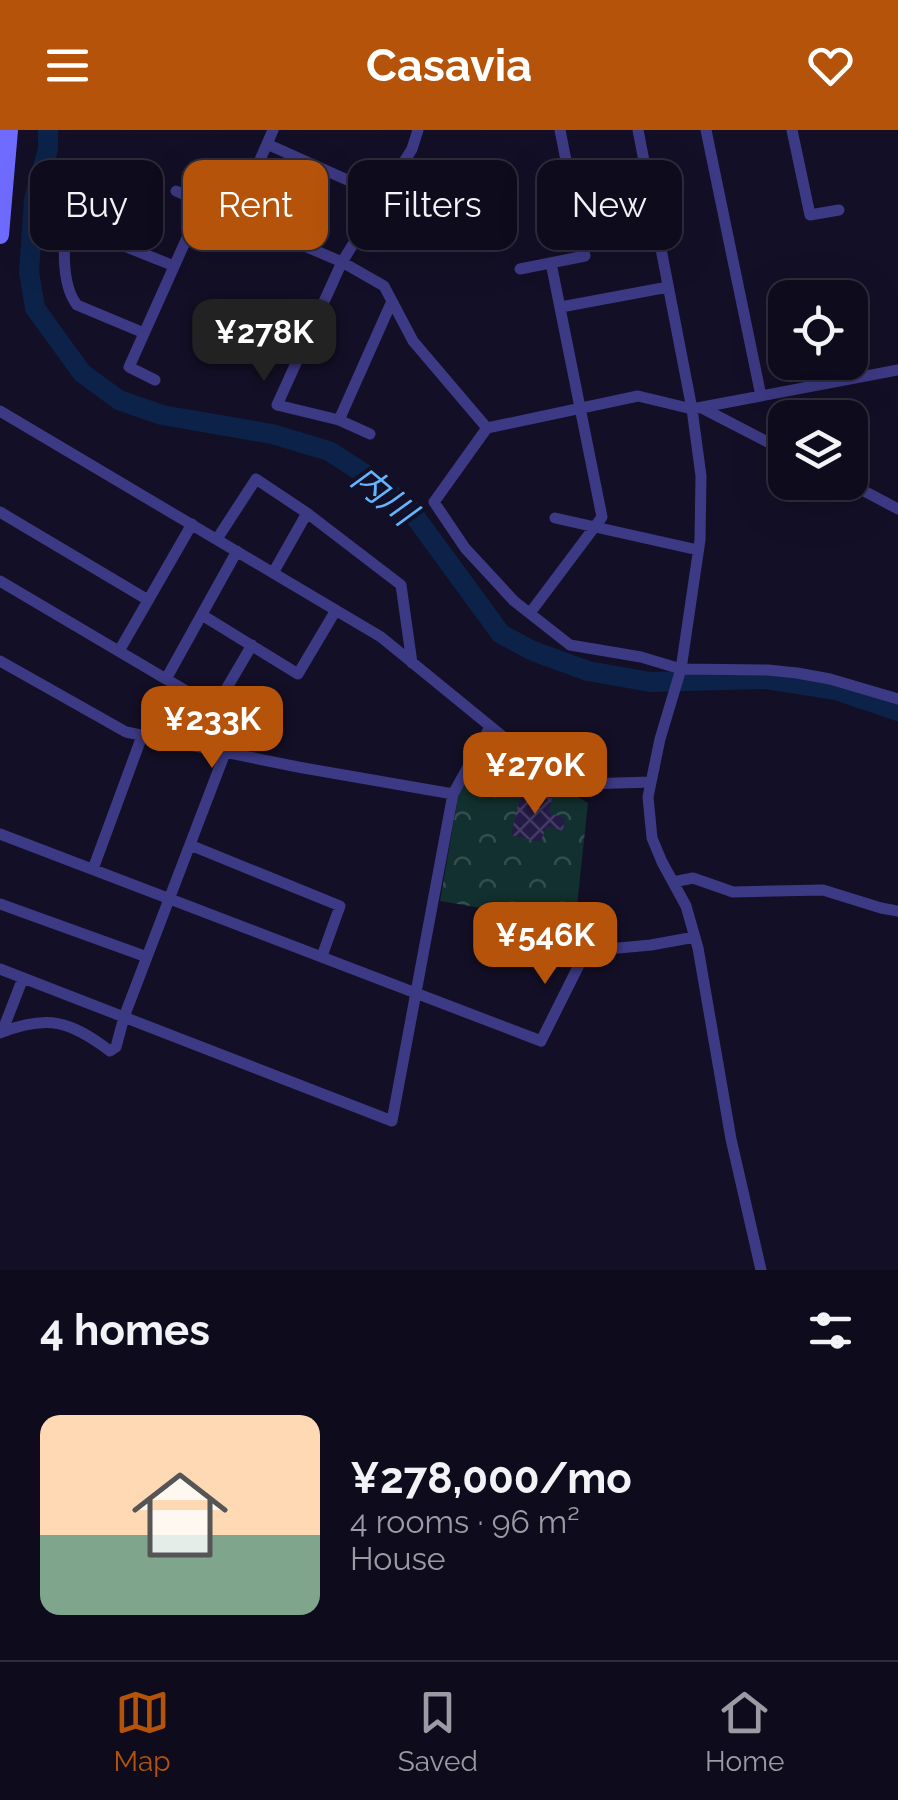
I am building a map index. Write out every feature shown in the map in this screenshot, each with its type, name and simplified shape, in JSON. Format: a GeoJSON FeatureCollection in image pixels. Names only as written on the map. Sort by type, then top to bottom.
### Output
{"type":"FeatureCollection","features":[{"type":"Feature","properties":{"kind":"main road"},"geometry":{"type":"LineString","coordinates":[[0,235],[9,130]]}},
{"type":"Feature","properties":{"kind":"street"},"geometry":{"type":"LineString","coordinates":[[259,160],[272,130]]}},
{"type":"Feature","properties":{"kind":"street"},"geometry":{"type":"LineString","coordinates":[[406,160],[418,130]]}},
{"type":"Feature","properties":{"kind":"street"},"geometry":{"type":"LineString","coordinates":[[520,269],[585,256],[560,130]]}},
{"type":"Feature","properties":{"kind":"street"},"geometry":{"type":"LineString","coordinates":[[638,130],[668,286],[697,408],[701,476],[698,550],[681,669],[648,797],[652,838],[686,906],[695,938],[731,1139],[760,1270]]}},
{"type":"Feature","properties":{"kind":"street"},"geometry":{"type":"LineString","coordinates":[[706,130],[761,396]]}},
{"type":"Feature","properties":{"kind":"street"},"geometry":{"type":"LineString","coordinates":[[796,131],[810,215],[840,210]]}},
{"type":"Feature","properties":{"kind":"street"},"geometry":{"type":"LineString","coordinates":[[266,144],[348,180]]}},
{"type":"Feature","properties":{"kind":"street"},"geometry":{"type":"LineString","coordinates":[[176,191],[183,194]]}},
{"type":"Feature","properties":{"kind":"street"},"geometry":{"type":"LineString","coordinates":[[155,380],[129,367],[183,245]]}},
{"type":"Feature","properties":{"kind":"street"},"geometry":{"type":"LineString","coordinates":[[66,250],[66,278],[76,304],[144,333]]}},
{"type":"Feature","properties":{"kind":"street"},"geometry":{"type":"LineString","coordinates":[[134,250],[174,266]]}},
{"type":"Feature","properties":{"kind":"street"},"geometry":{"type":"LineString","coordinates":[[314,250],[384,286],[413,340],[487,428]]}},
{"type":"Feature","properties":{"kind":"street"},"geometry":{"type":"LineString","coordinates":[[349,250],[278,405],[339,420],[370,434]]}},
{"type":"Feature","properties":{"kind":"street"},"geometry":{"type":"LineString","coordinates":[[530,614],[602,517],[552,263]]}},
{"type":"Feature","properties":{"kind":"street"},"geometry":{"type":"LineString","coordinates":[[561,307],[668,286]]}},
{"type":"Feature","properties":{"kind":"street"},"geometry":{"type":"LineString","coordinates":[[339,420],[392,301]]}},
{"type":"Feature","properties":{"kind":"street"},"geometry":{"type":"LineString","coordinates":[[697,408],[898,370]]}},
{"type":"Feature","properties":{"kind":"street"},"geometry":{"type":"LineString","coordinates":[[768,443],[697,408],[638,396],[487,428],[434,502],[465,548],[514,601],[570,644],[642,657],[681,669],[797,673],[898,699]]}},
{"type":"Feature","properties":{"kind":"street"},"geometry":{"type":"LineString","coordinates":[[0,411],[381,637],[534,762],[585,784],[651,782]]}},
{"type":"Feature","properties":{"kind":"street"},"geometry":{"type":"LineString","coordinates":[[217,539],[256,479],[401,585],[412,663]]}},
{"type":"Feature","properties":{"kind":"street"},"geometry":{"type":"LineString","coordinates":[[868,493],[898,509]]}},
{"type":"Feature","properties":{"kind":"street"},"geometry":{"type":"LineString","coordinates":[[0,512],[148,600]]}},
{"type":"Feature","properties":{"kind":"street"},"geometry":{"type":"LineString","coordinates":[[273,573],[307,513]]}},
{"type":"Feature","properties":{"kind":"street"},"geometry":{"type":"LineString","coordinates":[[555,518],[698,550]]}},
{"type":"Feature","properties":{"kind":"street"},"geometry":{"type":"LineString","coordinates":[[119,651],[192,524]]}},
{"type":"Feature","properties":{"kind":"street"},"geometry":{"type":"LineString","coordinates":[[166,679],[237,551]]}},
{"type":"Feature","properties":{"kind":"street"},"geometry":{"type":"LineString","coordinates":[[0,580],[215,708],[252,646]]}},
{"type":"Feature","properties":{"kind":"street"},"geometry":{"type":"LineString","coordinates":[[202,615],[298,674],[336,610]]}},
{"type":"Feature","properties":{"kind":"street"},"geometry":{"type":"LineString","coordinates":[[0,661],[126,732],[453,794]]}},
{"type":"Feature","properties":{"kind":"street"},"geometry":{"type":"LineString","coordinates":[[0,969],[392,1121],[453,794],[490,727]]}},
{"type":"Feature","properties":{"kind":"street"},"geometry":{"type":"LineString","coordinates":[[93,869],[142,736]]}},
{"type":"Feature","properties":{"kind":"street"},"geometry":{"type":"LineString","coordinates":[[1,1033],[45,1023],[69,1024],[110,1051],[116,1046],[224,753]]}},
{"type":"Feature","properties":{"kind":"street"},"geometry":{"type":"LineString","coordinates":[[0,834],[541,1041],[586,952],[695,938]]}},
{"type":"Feature","properties":{"kind":"street"},"geometry":{"type":"LineString","coordinates":[[190,844],[340,906],[322,956]]}},
{"type":"Feature","properties":{"kind":"street"},"geometry":{"type":"LineString","coordinates":[[673,882],[692,878],[732,892],[823,890],[898,911]]}},
{"type":"Feature","properties":{"kind":"street"},"geometry":{"type":"LineString","coordinates":[[0,904],[147,957]]}},
{"type":"Feature","properties":{"kind":"street"},"geometry":{"type":"LineString","coordinates":[[1,1033],[23,978]]}},
{"type":"Feature","properties":{"kind":"green space"},"geometry":{"type":"Polygon","coordinates":[[[490,745],[588,803],[575,924],[440,901],[459,791],[490,745]]]}},
{"type":"Feature","properties":{"kind":"building"},"geometry":{"type":"Polygon","coordinates":[[[521,792],[552,798],[549,813],[565,818],[563,831],[547,826],[540,842],[511,835],[521,792]]]}},
{"type":"Feature","properties":{"kind":"waterway","name":"内川"},"geometry":{"type":"LineString","coordinates":[[48,130],[48,149],[34,199],[29,272],[35,308],[82,373],[119,400],[162,415],[272,434],[329,451],[408,507],[501,634],[533,651],[588,671],[650,682],[766,679],[836,690],[898,711]]}}]}
